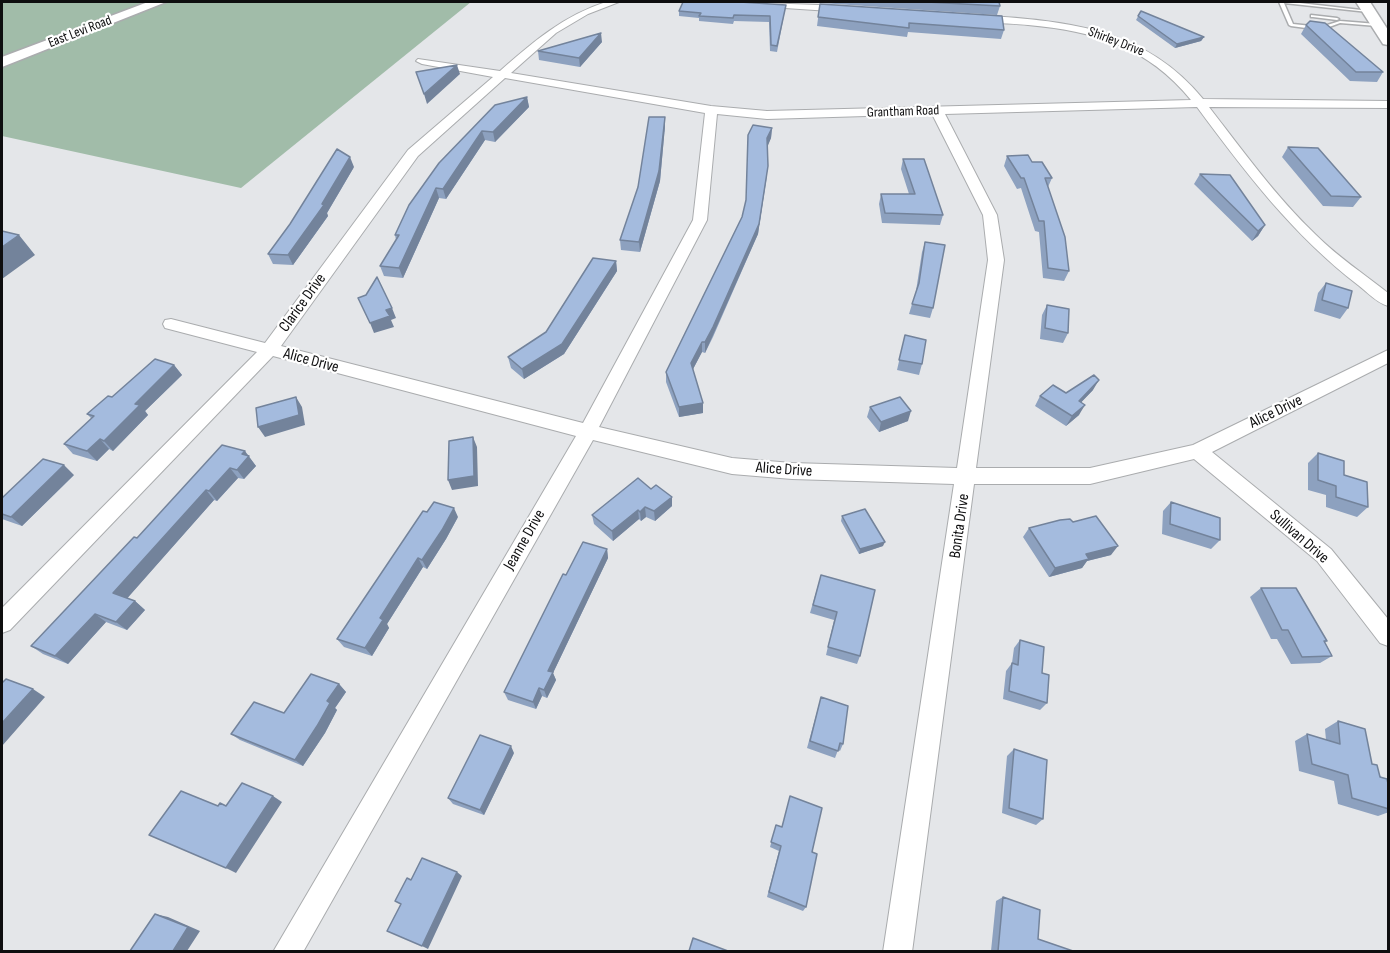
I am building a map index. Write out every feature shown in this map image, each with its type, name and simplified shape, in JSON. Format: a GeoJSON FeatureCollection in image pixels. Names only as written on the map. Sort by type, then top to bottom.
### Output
{"type":"FeatureCollection","features":[{"type":"Feature","properties":{"kind":"street","name":"East Levi Road"},"geometry":{"type":"LineString","coordinates":[[2,62],[159,2]]}},
{"type":"Feature","properties":{"kind":"street","name":"Clarice Drive"},"geometry":{"type":"LineString","coordinates":[[2,623],[268,350],[413,153],[552,31],[584,12],[614,2]]}},
{"type":"Feature","properties":{"kind":"street"},"geometry":{"type":"LineString","coordinates":[[740,2],[853,9]]}},
{"type":"Feature","properties":{"kind":"street"},"geometry":{"type":"LineString","coordinates":[[1366,6],[1389,41]]}},
{"type":"Feature","properties":{"kind":"street","name":"Shirley Drive"},"geometry":{"type":"LineString","coordinates":[[959,17],[1056,24],[1127,44],[1169,69],[1200,103],[1240,157],[1318,246],[1389,301]]}},
{"type":"Feature","properties":{"kind":"street","name":"Grantham Road"},"geometry":{"type":"LineString","coordinates":[[422,61],[711,110],[767,115],[1200,103],[1389,104]]}},
{"type":"Feature","properties":{"kind":"street","name":"Jeanne Drive"},"geometry":{"type":"LineString","coordinates":[[287,951],[587,433],[700,220],[711,110]]}},
{"type":"Feature","properties":{"kind":"street","name":"Bonita Drive"},"geometry":{"type":"LineString","coordinates":[[897,951],[967,476],[996,260],[990,214],[937,111]]}},
{"type":"Feature","properties":{"kind":"street","name":"Alice Drive"},"geometry":{"type":"LineString","coordinates":[[171,324],[587,433],[732,466],[875,475],[1090,476],[1197,451],[1389,356]]}},
{"type":"Feature","properties":{"kind":"street","name":"Sullivan Drive"},"geometry":{"type":"LineString","coordinates":[[1197,451],[1324,555],[1389,636]]}},
{"type":"Feature","properties":{"kind":"lane"},"geometry":{"type":"LineString","coordinates":[[1338,20],[1321,28],[1291,25],[1282,2],[1328,6],[1366,6]]}},
{"type":"Feature","properties":{"kind":"lane"},"geometry":{"type":"LineString","coordinates":[[1328,6],[1338,20]]}},
{"type":"Feature","properties":{"kind":"lane"},"geometry":{"type":"LineString","coordinates":[[1286,14],[1296,15]]}},
{"type":"Feature","properties":{"kind":"lane"},"geometry":{"type":"LineString","coordinates":[[1313,16],[1377,25]]}},
{"type":"Feature","properties":{"kind":"green space"},"geometry":{"type":"Polygon","coordinates":[[[2,2],[471,2],[241,188],[2,136],[2,2]]]}},
{"type":"Feature","properties":{"kind":"building"},"geometry":{"type":"Polygon","coordinates":[[[683,2],[786,5],[777,46],[771,45],[770,16],[734,15],[733,18],[699,16],[701,13],[679,11],[683,2]]]}},
{"type":"Feature","properties":{"kind":"building"},"geometry":{"type":"Polygon","coordinates":[[[927,2],[999,2],[1000,6],[927,2]]]}},
{"type":"Feature","properties":{"kind":"building"},"geometry":{"type":"Polygon","coordinates":[[[820,4],[1002,16],[1004,30],[909,23],[909,28],[818,17],[820,4]]]}},
{"type":"Feature","properties":{"kind":"building"},"geometry":{"type":"Polygon","coordinates":[[[1141,11],[1204,37],[1177,44],[1138,16],[1141,11]]]}},
{"type":"Feature","properties":{"kind":"building"},"geometry":{"type":"Polygon","coordinates":[[[1310,21],[1325,23],[1383,72],[1356,72],[1306,25],[1310,21]]]}},
{"type":"Feature","properties":{"kind":"building"},"geometry":{"type":"Polygon","coordinates":[[[601,33],[579,58],[538,51],[601,33]]]}},
{"type":"Feature","properties":{"kind":"building"},"geometry":{"type":"Polygon","coordinates":[[[457,65],[424,94],[416,72],[457,65]]]}},
{"type":"Feature","properties":{"kind":"building"},"geometry":{"type":"Polygon","coordinates":[[[527,97],[493,132],[482,131],[443,189],[436,188],[399,268],[380,266],[399,235],[395,235],[409,205],[439,163],[495,105],[527,97]]]}},
{"type":"Feature","properties":{"kind":"building"},"geometry":{"type":"Polygon","coordinates":[[[649,117],[665,117],[659,171],[639,242],[620,240],[638,187],[649,117]]]}},
{"type":"Feature","properties":{"kind":"building"},"geometry":{"type":"Polygon","coordinates":[[[753,125],[772,128],[767,138],[768,166],[759,224],[713,327],[691,363],[703,403],[679,407],[666,372],[742,217],[746,200],[748,135],[753,125]]]}},
{"type":"Feature","properties":{"kind":"building"},"geometry":{"type":"Polygon","coordinates":[[[1288,147],[1318,148],[1361,197],[1331,196],[1288,147]]]}},
{"type":"Feature","properties":{"kind":"building"},"geometry":{"type":"Polygon","coordinates":[[[337,149],[350,157],[322,204],[324,205],[288,255],[268,254],[290,224],[337,149]]]}},
{"type":"Feature","properties":{"kind":"building"},"geometry":{"type":"Polygon","coordinates":[[[1028,155],[1032,162],[1042,162],[1052,178],[1045,178],[1065,237],[1069,271],[1048,268],[1044,221],[1039,221],[1024,178],[1021,178],[1007,156],[1028,155]]]}},
{"type":"Feature","properties":{"kind":"building"},"geometry":{"type":"Polygon","coordinates":[[[903,159],[924,159],[943,215],[885,213],[881,194],[915,194],[903,159]]]}},
{"type":"Feature","properties":{"kind":"building"},"geometry":{"type":"Polygon","coordinates":[[[1200,174],[1230,175],[1265,225],[1258,231],[1200,174]]]}},
{"type":"Feature","properties":{"kind":"building"},"geometry":{"type":"Polygon","coordinates":[[[2,231],[19,235],[2,247],[2,231]]]}},
{"type":"Feature","properties":{"kind":"building"},"geometry":{"type":"Polygon","coordinates":[[[925,242],[945,245],[933,308],[912,304],[919,283],[925,242]]]}},
{"type":"Feature","properties":{"kind":"building"},"geometry":{"type":"Polygon","coordinates":[[[593,258],[616,261],[562,344],[522,369],[508,357],[546,332],[593,258]]]}},
{"type":"Feature","properties":{"kind":"building"},"geometry":{"type":"Polygon","coordinates":[[[377,277],[392,308],[386,310],[390,316],[370,323],[358,298],[366,295],[377,277]]]}},
{"type":"Feature","properties":{"kind":"building"},"geometry":{"type":"Polygon","coordinates":[[[1326,283],[1352,291],[1348,308],[1322,300],[1326,283]]]}},
{"type":"Feature","properties":{"kind":"building"},"geometry":{"type":"Polygon","coordinates":[[[1047,305],[1069,309],[1068,333],[1045,328],[1047,305]]]}},
{"type":"Feature","properties":{"kind":"building"},"geometry":{"type":"Polygon","coordinates":[[[905,335],[926,340],[922,364],[899,360],[905,335]]]}},
{"type":"Feature","properties":{"kind":"building"},"geometry":{"type":"Polygon","coordinates":[[[155,359],[174,365],[135,404],[140,405],[104,441],[100,439],[87,451],[64,444],[94,416],[87,414],[108,396],[112,397],[155,359]]]}},
{"type":"Feature","properties":{"kind":"building"},"geometry":{"type":"Polygon","coordinates":[[[1094,375],[1099,380],[1079,401],[1085,405],[1072,416],[1040,396],[1053,385],[1066,393],[1094,375]]]}},
{"type":"Feature","properties":{"kind":"building"},"geometry":{"type":"Polygon","coordinates":[[[296,397],[299,415],[258,427],[256,408],[296,397]]]}},
{"type":"Feature","properties":{"kind":"building"},"geometry":{"type":"Polygon","coordinates":[[[900,397],[911,411],[881,422],[870,407],[900,397]]]}},
{"type":"Feature","properties":{"kind":"building"},"geometry":{"type":"Polygon","coordinates":[[[473,437],[474,476],[448,480],[449,441],[473,437]]]}},
{"type":"Feature","properties":{"kind":"building"},"geometry":{"type":"Polygon","coordinates":[[[222,445],[245,451],[242,454],[249,456],[237,470],[230,468],[209,491],[206,490],[113,593],[135,601],[116,622],[95,614],[55,656],[31,646],[134,537],[137,538],[222,445]]]}},
{"type":"Feature","properties":{"kind":"building"},"geometry":{"type":"Polygon","coordinates":[[[1318,453],[1344,461],[1344,475],[1367,482],[1368,507],[1336,497],[1336,486],[1318,480],[1318,453]]]}},
{"type":"Feature","properties":{"kind":"building"},"geometry":{"type":"Polygon","coordinates":[[[43,459],[64,465],[11,517],[2,514],[2,498],[43,459]]]}},
{"type":"Feature","properties":{"kind":"building"},"geometry":{"type":"Polygon","coordinates":[[[638,478],[651,489],[656,485],[672,497],[654,511],[645,507],[640,512],[638,510],[612,531],[592,515],[638,478]]]}},
{"type":"Feature","properties":{"kind":"building"},"geometry":{"type":"Polygon","coordinates":[[[434,502],[454,508],[422,560],[418,558],[380,618],[383,620],[365,648],[337,639],[423,511],[427,512],[434,502]]]}},
{"type":"Feature","properties":{"kind":"building"},"geometry":{"type":"Polygon","coordinates":[[[1171,502],[1220,518],[1220,540],[1170,524],[1171,502]]]}},
{"type":"Feature","properties":{"kind":"building"},"geometry":{"type":"Polygon","coordinates":[[[865,509],[885,542],[860,549],[842,516],[865,509]]]}},
{"type":"Feature","properties":{"kind":"building"},"geometry":{"type":"Polygon","coordinates":[[[1096,516],[1118,546],[1086,554],[1089,559],[1055,568],[1029,528],[1060,520],[1070,519],[1073,522],[1096,516]]]}},
{"type":"Feature","properties":{"kind":"building"},"geometry":{"type":"Polygon","coordinates":[[[583,542],[607,549],[548,671],[553,672],[544,690],[539,688],[533,702],[504,692],[563,574],[566,575],[583,542]]]}},
{"type":"Feature","properties":{"kind":"building"},"geometry":{"type":"Polygon","coordinates":[[[821,575],[875,590],[860,656],[828,647],[837,612],[813,605],[821,575]]]}},
{"type":"Feature","properties":{"kind":"building"},"geometry":{"type":"Polygon","coordinates":[[[1261,588],[1296,588],[1327,641],[1324,641],[1332,656],[1302,657],[1288,630],[1282,630],[1261,588]]]}},
{"type":"Feature","properties":{"kind":"building"},"geometry":{"type":"Polygon","coordinates":[[[1020,640],[1044,647],[1042,673],[1049,675],[1047,703],[1009,691],[1012,663],[1018,665],[1020,640]]]}},
{"type":"Feature","properties":{"kind":"building"},"geometry":{"type":"Polygon","coordinates":[[[311,674],[339,684],[327,701],[330,703],[317,726],[295,760],[231,734],[254,702],[284,713],[311,674]]]}},
{"type":"Feature","properties":{"kind":"building"},"geometry":{"type":"Polygon","coordinates":[[[6,679],[33,689],[2,723],[2,683],[6,679]]]}},
{"type":"Feature","properties":{"kind":"building"},"geometry":{"type":"Polygon","coordinates":[[[821,697],[848,706],[843,744],[840,743],[838,751],[810,741],[821,697]]]}},
{"type":"Feature","properties":{"kind":"building"},"geometry":{"type":"Polygon","coordinates":[[[1338,721],[1365,729],[1372,764],[1377,765],[1380,777],[1387,779],[1389,809],[1352,798],[1348,775],[1312,764],[1307,734],[1340,744],[1338,721]]]}},
{"type":"Feature","properties":{"kind":"building"},"geometry":{"type":"Polygon","coordinates":[[[480,735],[511,746],[480,810],[448,798],[480,735]]]}},
{"type":"Feature","properties":{"kind":"building"},"geometry":{"type":"Polygon","coordinates":[[[1014,749],[1047,760],[1043,819],[1009,808],[1014,749]]]}},
{"type":"Feature","properties":{"kind":"building"},"geometry":{"type":"Polygon","coordinates":[[[242,783],[273,796],[226,868],[149,835],[181,791],[218,806],[220,803],[226,806],[242,783]]]}},
{"type":"Feature","properties":{"kind":"building"},"geometry":{"type":"Polygon","coordinates":[[[790,796],[822,808],[812,852],[817,854],[806,907],[769,892],[781,846],[771,842],[776,825],[782,827],[790,796]]]}},
{"type":"Feature","properties":{"kind":"building"},"geometry":{"type":"Polygon","coordinates":[[[422,858],[457,872],[422,946],[387,931],[401,904],[395,901],[407,878],[411,880],[422,858]]]}},
{"type":"Feature","properties":{"kind":"building"},"geometry":{"type":"Polygon","coordinates":[[[1003,897],[1040,910],[1038,939],[1073,951],[998,951],[1003,897]]]}},
{"type":"Feature","properties":{"kind":"building"},"geometry":{"type":"Polygon","coordinates":[[[155,914],[188,927],[173,951],[130,951],[155,914]]]}},
{"type":"Feature","properties":{"kind":"building"},"geometry":{"type":"Polygon","coordinates":[[[693,938],[728,951],[689,951],[693,938]]]}}]}
